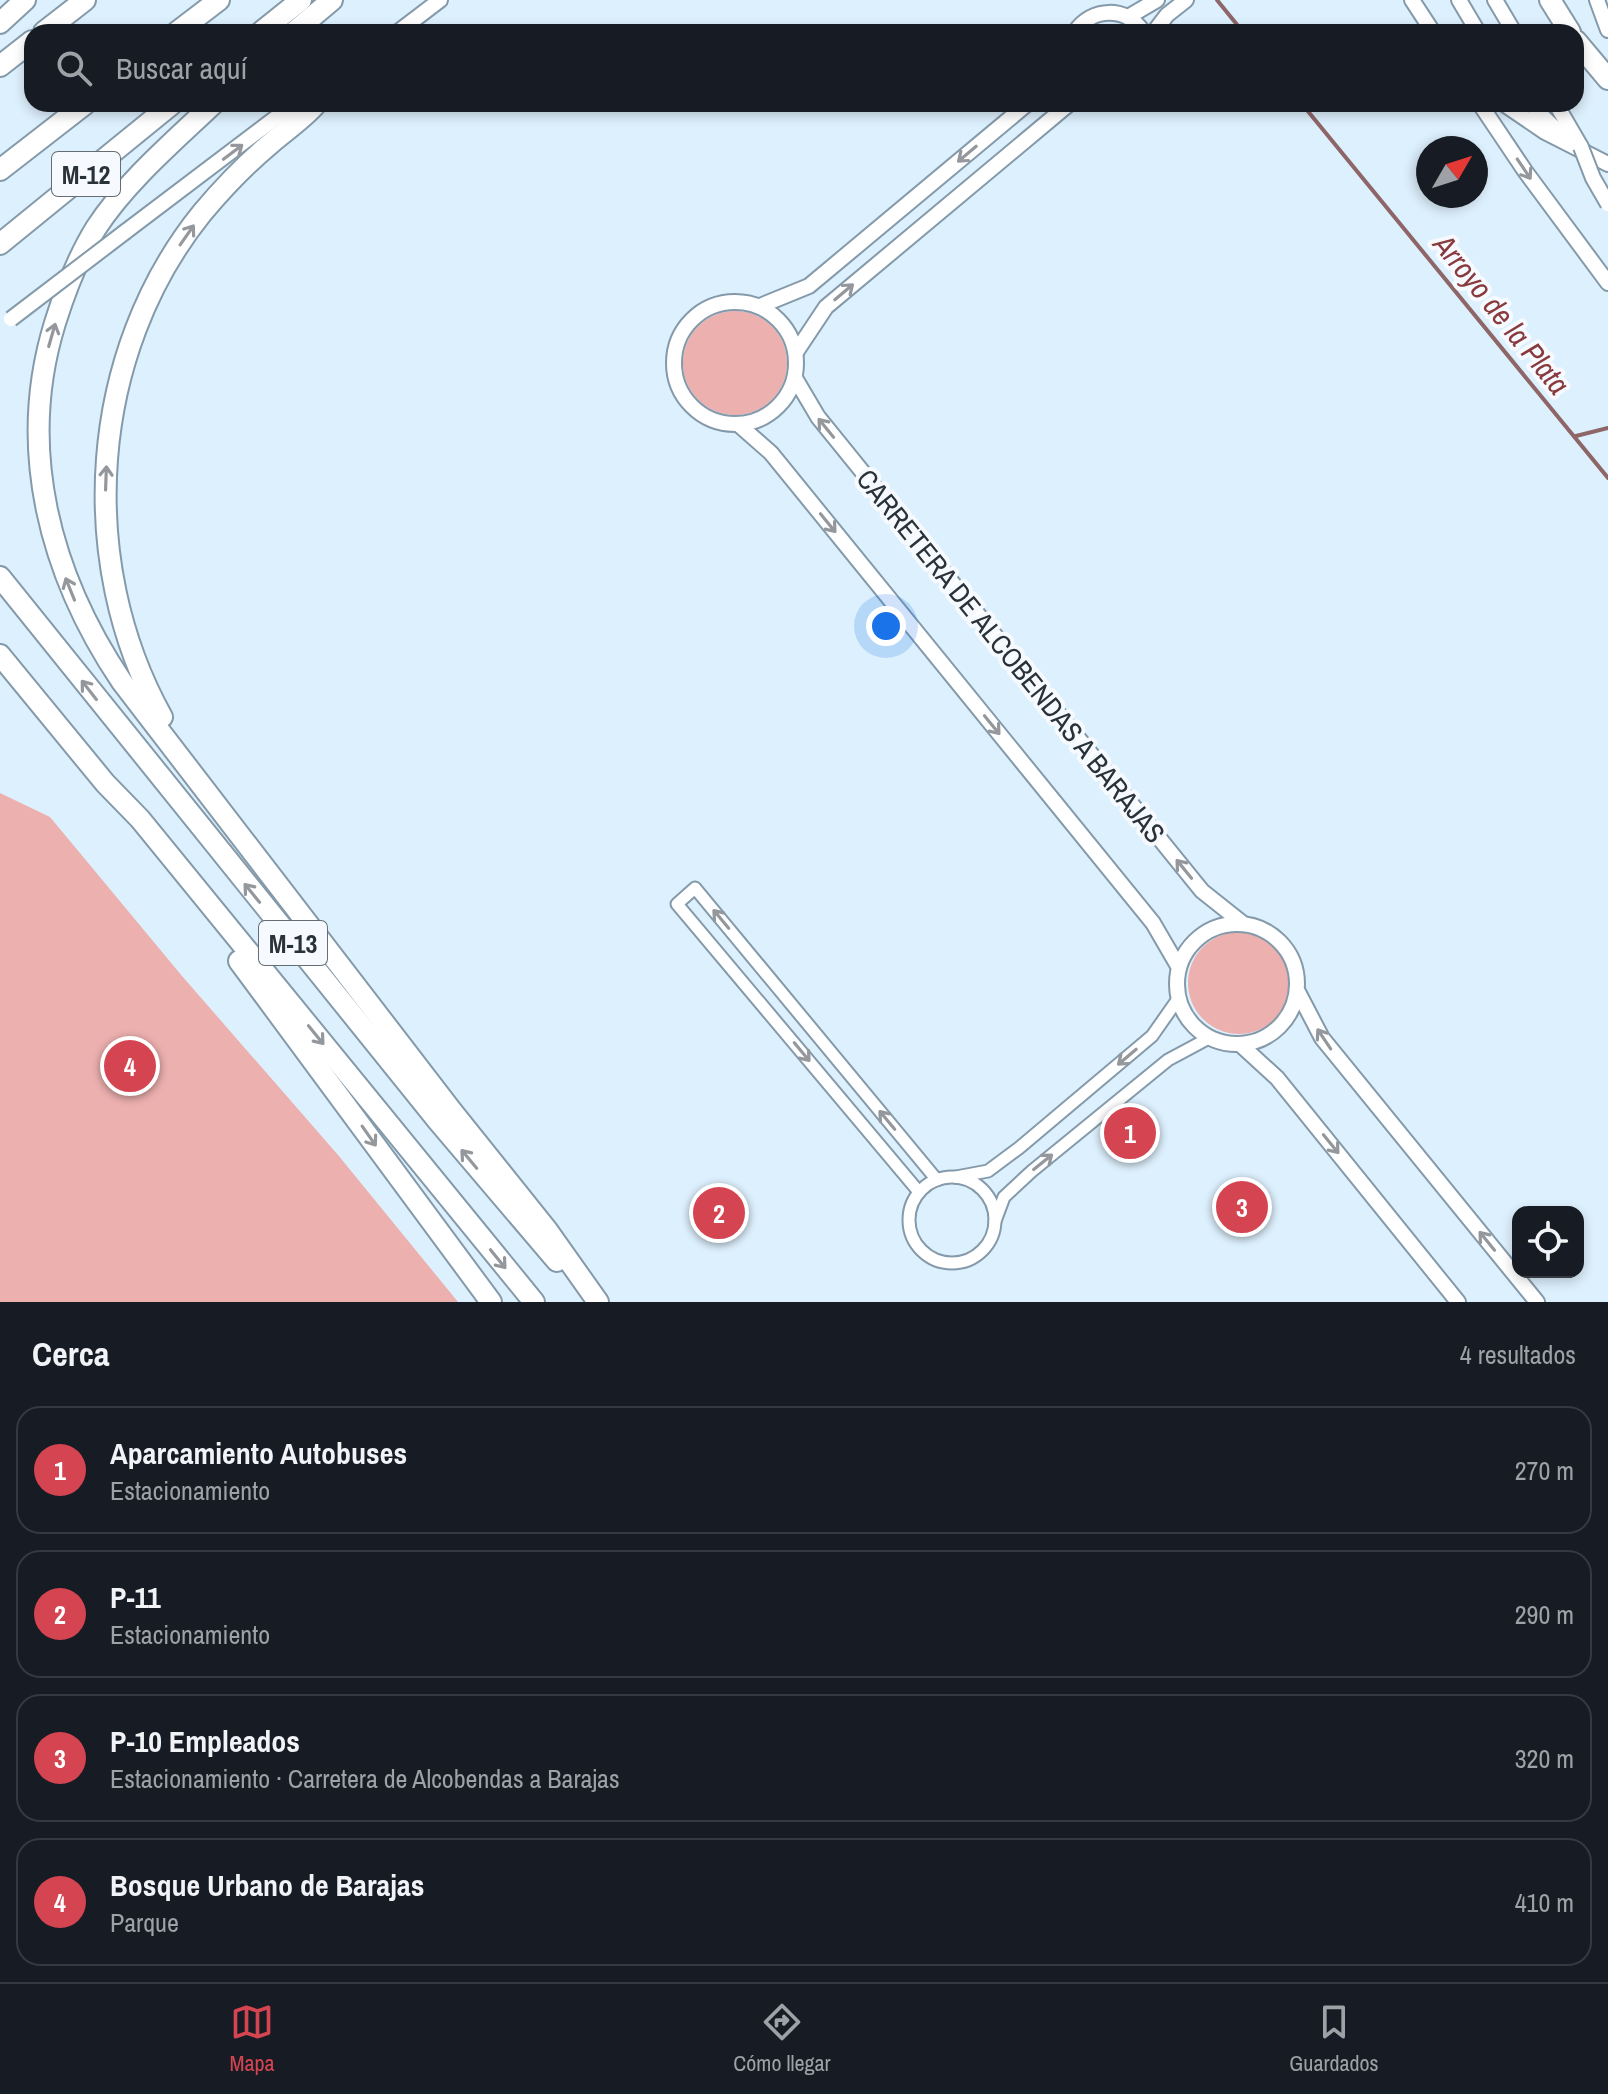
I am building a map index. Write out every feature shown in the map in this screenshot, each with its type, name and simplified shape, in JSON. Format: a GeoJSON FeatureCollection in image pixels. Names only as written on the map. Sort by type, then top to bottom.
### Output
{"type":"FeatureCollection","features":[{"type":"Feature","properties":{"kind":"highway"},"geometry":{"type":"LineString","coordinates":[[0,23],[25,0]]}},
{"type":"Feature","properties":{"kind":"highway"},"geometry":{"type":"LineString","coordinates":[[54,24],[85,0]]}},
{"type":"Feature","properties":{"kind":"highway"},"geometry":{"type":"LineString","coordinates":[[188,24],[219,0]]}},
{"type":"Feature","properties":{"kind":"highway"},"geometry":{"type":"LineString","coordinates":[[271,24],[301,0]]}},
{"type":"Feature","properties":{"kind":"highway"},"geometry":{"type":"LineString","coordinates":[[304,24],[332,0]]}},
{"type":"Feature","properties":{"kind":"highway"},"geometry":{"type":"LineString","coordinates":[[1550,0],[1565,24]]}},
{"type":"Feature","properties":{"kind":"highway"},"geometry":{"type":"LineString","coordinates":[[0,66],[24,47]]}},
{"type":"Feature","properties":{"kind":"highway"},"geometry":{"type":"LineString","coordinates":[[1584,50],[1608,79]]}},
{"type":"Feature","properties":{"kind":"highway","name":"M-12"},"geometry":{"type":"LineString","coordinates":[[0,170],[75,112]]}},
{"type":"Feature","properties":{"kind":"highway","name":"M-12"},"geometry":{"type":"LineString","coordinates":[[0,244],[162,112]]}},
{"type":"Feature","properties":{"kind":"highway"},"geometry":{"type":"LineString","coordinates":[[205,112],[124,193],[97,227],[60,306],[47,352],[37,427],[49,526],[58,557],[81,613],[122,682],[547,1230],[596,1302]]}},
{"type":"Feature","properties":{"kind":"highway"},"geometry":{"type":"LineString","coordinates":[[208,792],[147,691],[120,613],[111,569],[105,510],[110,430],[133,337],[150,298],[182,242],[202,213],[241,171],[307,112]]}},
{"type":"Feature","properties":{"kind":"highway","name":"M-13"},"geometry":{"type":"LineString","coordinates":[[0,577],[438,1121],[531,1234],[596,1302]]}},
{"type":"Feature","properties":{"kind":"highway","name":"M-13"},"geometry":{"type":"LineString","coordinates":[[0,655],[105,783],[140,819],[534,1302]]}},
{"type":"Feature","properties":{"kind":"highway"},"geometry":{"type":"LineString","coordinates":[[105,783],[131,826],[239,961],[491,1302]]}},
{"type":"Feature","properties":{"kind":"street"},"geometry":{"type":"LineString","coordinates":[[408,24],[440,0]]}},
{"type":"Feature","properties":{"kind":"street"},"geometry":{"type":"LineString","coordinates":[[1128,17],[1157,0]]}},
{"type":"Feature","properties":{"kind":"street"},"geometry":{"type":"LineString","coordinates":[[1160,24],[1186,0]]}},
{"type":"Feature","properties":{"kind":"street"},"geometry":{"type":"LineString","coordinates":[[1412,0],[1428,24]]}},
{"type":"Feature","properties":{"kind":"street"},"geometry":{"type":"LineString","coordinates":[[1459,0],[1473,24]]}},
{"type":"Feature","properties":{"kind":"street"},"geometry":{"type":"LineString","coordinates":[[1495,0],[1509,24]]}},
{"type":"Feature","properties":{"kind":"street"},"geometry":{"type":"LineString","coordinates":[[1597,0],[1608,30]]}},
{"type":"Feature","properties":{"kind":"street"},"geometry":{"type":"LineString","coordinates":[[1080,24],[1095,14],[1112,12],[1128,17],[1135,24]]}},
{"type":"Feature","properties":{"kind":"street"},"geometry":{"type":"LineString","coordinates":[[5,324],[283,112]]}},
{"type":"Feature","properties":{"kind":"street"},"geometry":{"type":"LineString","coordinates":[[760,306],[809,286],[1017,112]]}},
{"type":"Feature","properties":{"kind":"street"},"geometry":{"type":"LineString","coordinates":[[796,352],[826,307],[1059,112]]}},
{"type":"Feature","properties":{"kind":"street"},"geometry":{"type":"LineString","coordinates":[[1485,112],[1608,283]]}},
{"type":"Feature","properties":{"kind":"street"},"geometry":{"type":"LineString","coordinates":[[1516,112],[1545,132],[1608,164]]}},
{"type":"Feature","properties":{"kind":"street"},"geometry":{"type":"LineString","coordinates":[[1539,112],[1580,148],[1608,184]]}},
{"type":"Feature","properties":{"kind":"street"},"geometry":{"type":"LineString","coordinates":[[1560,112],[1608,204]]}},
{"type":"Feature","properties":{"kind":"street"},"geometry":{"type":"LineString","coordinates":[[734,301],[760,306],[776,316],[789,332],[796,352],[795,378],[791,389],[775,410],[763,418],[738,424],[711,419],[688,403],[674,370],[674,352],[680,334],[691,319],[705,308],[734,301]]}},
{"type":"Feature","properties":{"kind":"street","name":"CARRETERA DE ALCOBENDAS A BARAJAS"},"geometry":{"type":"LineString","coordinates":[[795,378],[818,417],[1192,879],[1202,891],[1241,922]]}},
{"type":"Feature","properties":{"kind":"street","name":"CARRETERA DE ALCOBENDAS A BARAJAS"},"geometry":{"type":"LineString","coordinates":[[738,424],[781,465],[1153,923],[1178,966]]}},
{"type":"Feature","properties":{"kind":"street"},"geometry":{"type":"LineString","coordinates":[[919,1192],[677,904],[695,888],[937,1180]]}},
{"type":"Feature","properties":{"kind":"street"},"geometry":{"type":"LineString","coordinates":[[1298,992],[1288,1018],[1268,1037],[1241,1045],[1209,1038],[1189,1022],[1178,999],[1178,966],[1191,942],[1214,927],[1241,922],[1272,933],[1294,959],[1298,992],[1322,1038],[1537,1302]]}},
{"type":"Feature","properties":{"kind":"street"},"geometry":{"type":"LineString","coordinates":[[1178,999],[1152,1036],[1019,1148],[988,1171],[937,1180],[919,1192],[909,1217],[910,1231],[922,1252],[941,1262],[954,1263],[978,1255],[993,1235],[1004,1197],[1168,1060],[1209,1038]]}},
{"type":"Feature","properties":{"kind":"street"},"geometry":{"type":"LineString","coordinates":[[1241,1045],[1277,1078],[1458,1302]]}},
{"type":"Feature","properties":{"kind":"street"},"geometry":{"type":"LineString","coordinates":[[956,1177],[968,1180],[988,1196],[994,1208],[995,1221]]}},
{"type":"Feature","properties":{"kind":"shaded area"},"geometry":{"type":"Polygon","coordinates":[[[735,311],[755,315],[772,326],[783,343],[787,363],[783,383],[772,400],[755,411],[735,415],[715,411],[698,400],[687,383],[683,363],[687,343],[698,326],[715,315],[735,311]]]}},
{"type":"Feature","properties":{"kind":"shaded area"},"geometry":{"type":"Polygon","coordinates":[[[0,793],[50,817],[182,976],[338,1155],[458,1302],[0,1302],[0,793]]]}},
{"type":"Feature","properties":{"kind":"shaded area"},"geometry":{"type":"Polygon","coordinates":[[[1239,932],[1268,940],[1282,954],[1290,983],[1282,1012],[1268,1026],[1239,1034],[1210,1026],[1196,1012],[1188,983],[1196,954],[1210,940],[1239,932]]]}},
{"type":"Feature","properties":{"kind":"waterway","name":"Arroyo de la Plata"},"geometry":{"type":"LineString","coordinates":[[1217,0],[1236,24]]}},
{"type":"Feature","properties":{"kind":"waterway","name":"Arroyo de la Plata"},"geometry":{"type":"LineString","coordinates":[[1309,112],[1608,478]]}},
{"type":"Feature","properties":{"kind":"waterway"},"geometry":{"type":"LineString","coordinates":[[1576,436],[1608,428]]}},
{"type":"Feature","properties":{"kind":"place","name":"Bosque Urbano de Barajas"},"geometry":{"type":"Point","coordinates":[130,1066]}},
{"type":"Feature","properties":{"kind":"place","name":"Aparcamiento Autobuses"},"geometry":{"type":"Point","coordinates":[1130,1133]}},
{"type":"Feature","properties":{"kind":"place","name":"P-10 Empleados"},"geometry":{"type":"Point","coordinates":[1242,1207]}},
{"type":"Feature","properties":{"kind":"place","name":"P-11"},"geometry":{"type":"Point","coordinates":[719,1213]}}]}
